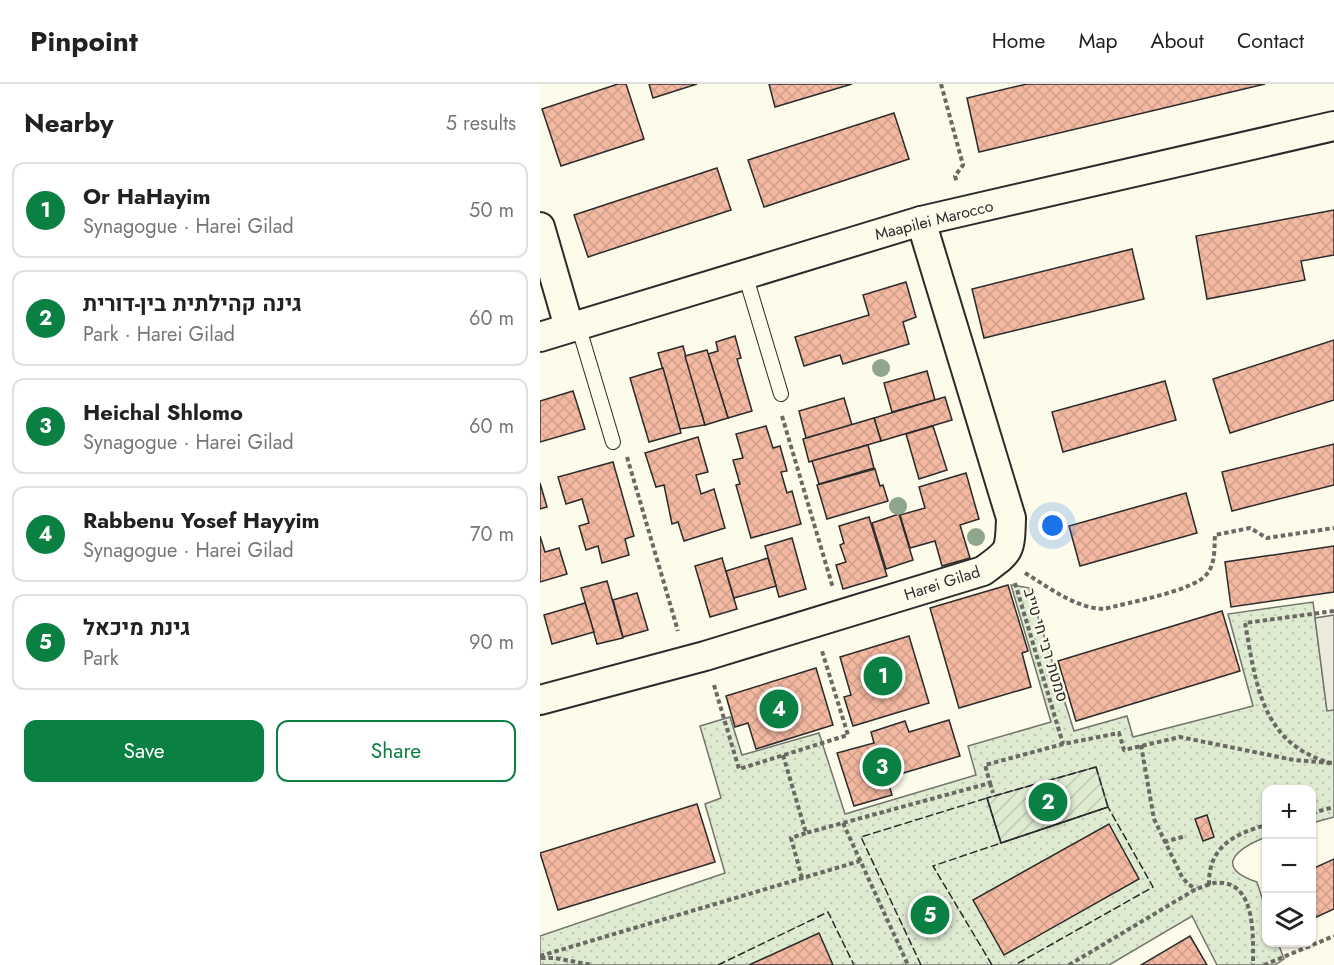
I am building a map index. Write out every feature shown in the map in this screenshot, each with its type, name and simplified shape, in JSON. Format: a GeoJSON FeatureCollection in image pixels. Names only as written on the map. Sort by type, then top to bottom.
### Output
{"type":"FeatureCollection","features":[{"type":"Feature","properties":{"kind":"street","name":"Maapilei Marocco"},"geometry":{"type":"LineString","coordinates":[[540,337],[921,221],[1334,126]]}},
{"type":"Feature","properties":{"kind":"street"},"geometry":{"type":"LineString","coordinates":[[921,221],[1011,518],[1008,559]]}},
{"type":"Feature","properties":{"kind":"street"},"geometry":{"type":"LineString","coordinates":[[540,227],[574,326]]}},
{"type":"Feature","properties":{"kind":"street","name":"Harei Gilad"},"geometry":{"type":"LineString","coordinates":[[540,700],[814,623],[983,572],[1008,559]]}},
{"type":"Feature","properties":{"kind":"lane"},"geometry":{"type":"LineString","coordinates":[[745,274],[782,394]]}},
{"type":"Feature","properties":{"kind":"lane"},"geometry":{"type":"LineString","coordinates":[[574,326],[613,442]]}},
{"type":"Feature","properties":{"kind":"path"},"geometry":{"type":"LineString","coordinates":[[941,84],[963,165],[955,176],[964,211]]}},
{"type":"Feature","properties":{"kind":"path"},"geometry":{"type":"LineString","coordinates":[[782,394],[776,395],[841,614]]}},
{"type":"Feature","properties":{"kind":"path"},"geometry":{"type":"LineString","coordinates":[[613,442],[622,440],[696,658],[740,769],[848,735],[814,623]]}},
{"type":"Feature","properties":{"kind":"path"},"geometry":{"type":"LineString","coordinates":[[1008,559],[1069,599],[1091,608],[1104,609],[1195,585],[1207,575],[1214,560],[1215,535],[1250,528],[1267,538],[1334,528]]}},
{"type":"Feature","properties":{"kind":"path","name":"סמטת רבי חי טייב"},"geometry":{"type":"LineString","coordinates":[[1008,559],[1063,744]]}},
{"type":"Feature","properties":{"kind":"path"},"geometry":{"type":"LineString","coordinates":[[1332,763],[1299,749],[1278,730],[1266,711],[1256,678],[1245,623],[1334,611]]}},
{"type":"Feature","properties":{"kind":"path"},"geometry":{"type":"LineString","coordinates":[[993,793],[985,765],[1063,744],[1119,733],[1124,750],[1180,737],[1294,760],[1332,763]]}},
{"type":"Feature","properties":{"kind":"path"},"geometry":{"type":"LineString","coordinates":[[1142,745],[1154,819],[1182,877],[1196,889]]}},
{"type":"Feature","properties":{"kind":"path"},"geometry":{"type":"LineString","coordinates":[[783,755],[806,833]]}},
{"type":"Feature","properties":{"kind":"path"},"geometry":{"type":"LineString","coordinates":[[802,879],[791,838],[990,783]]}},
{"type":"Feature","properties":{"kind":"path"},"geometry":{"type":"LineString","coordinates":[[1316,812],[1334,807]]}},
{"type":"Feature","properties":{"kind":"path"},"geometry":{"type":"LineString","coordinates":[[843,823],[908,965]]}},
{"type":"Feature","properties":{"kind":"path"},"geometry":{"type":"LineString","coordinates":[[1209,885],[1209,870],[1215,856],[1224,845],[1235,836],[1262,826]]}},
{"type":"Feature","properties":{"kind":"path"},"geometry":{"type":"LineString","coordinates":[[1164,842],[1186,836]]}},
{"type":"Feature","properties":{"kind":"path"},"geometry":{"type":"LineString","coordinates":[[540,957],[860,861]]}},
{"type":"Feature","properties":{"kind":"path"},"geometry":{"type":"LineString","coordinates":[[1069,965],[1196,889],[1214,883],[1233,885],[1246,898],[1251,912],[1253,965]]}},
{"type":"Feature","properties":{"kind":"path"},"geometry":{"type":"LineString","coordinates":[[1264,965],[1334,936]]}},
{"type":"Feature","properties":{"kind":"path"},"geometry":{"type":"LineString","coordinates":[[540,957],[555,957],[592,965]]}},
{"type":"Feature","properties":{"kind":"green space"},"geometry":{"type":"Polygon","coordinates":[[[1011,585],[1029,588],[1074,731],[1127,716],[1133,737],[1253,706],[1228,614],[1313,602],[1327,710],[1334,710],[1334,817],[1316,822],[1316,785],[1262,785],[1262,839],[1239,852],[1233,864],[1235,870],[1243,876],[1257,882],[1262,898],[1262,947],[1280,947],[1284,959],[1275,965],[1217,965],[1192,916],[1109,965],[540,965],[540,936],[725,873],[705,804],[721,798],[700,726],[730,717],[742,755],[819,733],[845,814],[976,775],[968,746],[1051,722],[1011,585]]]}},
{"type":"Feature","properties":{"kind":"green space"},"geometry":{"type":"Polygon","coordinates":[[[1096,767],[1108,807],[1001,843],[987,798],[1096,767]]]}},
{"type":"Feature","properties":{"kind":"shaded area"},"geometry":{"type":"Polygon","coordinates":[[[1334,615],[1334,710],[1327,711],[1315,618],[1334,615]]]}},
{"type":"Feature","properties":{"kind":"building"},"geometry":{"type":"Polygon","coordinates":[[[618,84],[626,84],[644,139],[561,166],[542,109],[618,84]]]}},
{"type":"Feature","properties":{"kind":"building"},"geometry":{"type":"Polygon","coordinates":[[[649,84],[697,84],[653,98],[649,84]]]}},
{"type":"Feature","properties":{"kind":"building"},"geometry":{"type":"Polygon","coordinates":[[[769,84],[852,84],[775,107],[769,84]]]}},
{"type":"Feature","properties":{"kind":"building"},"geometry":{"type":"Polygon","coordinates":[[[1027,84],[1265,84],[979,152],[967,98],[1027,84]]]}},
{"type":"Feature","properties":{"kind":"building"},"geometry":{"type":"Polygon","coordinates":[[[894,113],[909,159],[764,207],[748,160],[894,113]]]}},
{"type":"Feature","properties":{"kind":"building"},"geometry":{"type":"Polygon","coordinates":[[[717,168],[731,210],[588,257],[574,215],[717,168]]]}},
{"type":"Feature","properties":{"kind":"building"},"geometry":{"type":"Polygon","coordinates":[[[1334,210],[1334,255],[1301,261],[1305,280],[1207,299],[1196,236],[1334,210]]]}},
{"type":"Feature","properties":{"kind":"building"},"geometry":{"type":"Polygon","coordinates":[[[1132,249],[1144,299],[984,338],[972,289],[1132,249]]]}},
{"type":"Feature","properties":{"kind":"building"},"geometry":{"type":"Polygon","coordinates":[[[906,282],[916,317],[903,322],[909,344],[843,364],[840,355],[804,366],[795,337],[869,315],[863,295],[906,282]]]}},
{"type":"Feature","properties":{"kind":"building"},"geometry":{"type":"Polygon","coordinates":[[[735,336],[741,358],[737,359],[752,411],[728,418],[708,354],[718,351],[716,342],[735,336]]]}},
{"type":"Feature","properties":{"kind":"building"},"geometry":{"type":"Polygon","coordinates":[[[1334,340],[1334,400],[1230,433],[1213,379],[1334,340]]]}},
{"type":"Feature","properties":{"kind":"building"},"geometry":{"type":"Polygon","coordinates":[[[683,346],[705,425],[680,429],[658,353],[683,346]]]}},
{"type":"Feature","properties":{"kind":"building"},"geometry":{"type":"Polygon","coordinates":[[[707,350],[728,418],[705,425],[685,356],[707,350]]]}},
{"type":"Feature","properties":{"kind":"building"},"geometry":{"type":"Polygon","coordinates":[[[663,368],[681,433],[649,442],[630,378],[663,368]]]}},
{"type":"Feature","properties":{"kind":"building"},"geometry":{"type":"Polygon","coordinates":[[[927,371],[935,400],[892,412],[884,383],[927,371]]]}},
{"type":"Feature","properties":{"kind":"building"},"geometry":{"type":"Polygon","coordinates":[[[1165,381],[1176,420],[1063,452],[1052,412],[1165,381]]]}},
{"type":"Feature","properties":{"kind":"building"},"geometry":{"type":"Polygon","coordinates":[[[573,391],[585,429],[540,442],[540,401],[573,391]]]}},
{"type":"Feature","properties":{"kind":"building"},"geometry":{"type":"Polygon","coordinates":[[[945,397],[952,420],[881,441],[874,418],[945,397]]]}},
{"type":"Feature","properties":{"kind":"building"},"geometry":{"type":"Polygon","coordinates":[[[844,398],[852,425],[806,438],[799,411],[844,398]]]}},
{"type":"Feature","properties":{"kind":"building"},"geometry":{"type":"Polygon","coordinates":[[[874,418],[881,441],[809,462],[803,439],[874,418]]]}},
{"type":"Feature","properties":{"kind":"building"},"geometry":{"type":"Polygon","coordinates":[[[766,426],[773,448],[780,446],[787,471],[781,472],[787,493],[792,491],[801,524],[751,538],[736,485],[740,484],[733,460],[743,458],[736,434],[766,426]]]}},
{"type":"Feature","properties":{"kind":"building"},"geometry":{"type":"Polygon","coordinates":[[[933,426],[947,470],[919,479],[906,434],[933,426]]]}},
{"type":"Feature","properties":{"kind":"building"},"geometry":{"type":"Polygon","coordinates":[[[698,437],[708,472],[696,475],[701,494],[714,489],[725,528],[684,541],[678,522],[672,524],[664,485],[656,487],[645,453],[698,437]]]}},
{"type":"Feature","properties":{"kind":"building"},"geometry":{"type":"Polygon","coordinates":[[[1334,444],[1334,485],[1232,511],[1222,472],[1334,444]]]}},
{"type":"Feature","properties":{"kind":"building"},"geometry":{"type":"Polygon","coordinates":[[[868,445],[874,468],[819,484],[812,461],[868,445]]]}},
{"type":"Feature","properties":{"kind":"building"},"geometry":{"type":"Polygon","coordinates":[[[613,462],[634,536],[625,539],[629,555],[602,563],[598,546],[586,550],[579,526],[589,523],[582,499],[566,504],[558,477],[613,462]]]}},
{"type":"Feature","properties":{"kind":"building"},"geometry":{"type":"Polygon","coordinates":[[[875,469],[888,501],[827,519],[817,485],[875,469]]]}},
{"type":"Feature","properties":{"kind":"building"},"geometry":{"type":"Polygon","coordinates":[[[966,473],[979,519],[960,525],[970,558],[942,566],[935,541],[910,548],[900,515],[925,508],[919,487],[966,473]]]}},
{"type":"Feature","properties":{"kind":"building"},"geometry":{"type":"Polygon","coordinates":[[[540,483],[547,507],[540,509],[540,483]]]}},
{"type":"Feature","properties":{"kind":"building"},"geometry":{"type":"Polygon","coordinates":[[[1186,493],[1197,533],[1080,566],[1069,526],[1186,493]]]}},
{"type":"Feature","properties":{"kind":"building"},"geometry":{"type":"Polygon","coordinates":[[[899,514],[913,560],[886,569],[872,523],[899,514]]]}},
{"type":"Feature","properties":{"kind":"building"},"geometry":{"type":"Polygon","coordinates":[[[869,517],[887,576],[843,589],[836,565],[846,562],[840,545],[844,543],[839,526],[869,517]]]}},
{"type":"Feature","properties":{"kind":"building"},"geometry":{"type":"Polygon","coordinates":[[[540,536],[545,552],[559,548],[567,574],[540,582],[540,536]]]}},
{"type":"Feature","properties":{"kind":"building"},"geometry":{"type":"Polygon","coordinates":[[[792,538],[806,589],[779,597],[765,546],[792,538]]]}},
{"type":"Feature","properties":{"kind":"building"},"geometry":{"type":"Polygon","coordinates":[[[1334,546],[1334,592],[1231,607],[1225,562],[1334,546]]]}},
{"type":"Feature","properties":{"kind":"building"},"geometry":{"type":"Polygon","coordinates":[[[722,558],[737,609],[710,617],[695,566],[722,558]]]}},
{"type":"Feature","properties":{"kind":"building"},"geometry":{"type":"Polygon","coordinates":[[[768,558],[776,586],[734,598],[726,571],[768,558]]]}},
{"type":"Feature","properties":{"kind":"building"},"geometry":{"type":"Polygon","coordinates":[[[607,581],[623,638],[597,644],[581,588],[607,581]]]}},
{"type":"Feature","properties":{"kind":"building"},"geometry":{"type":"Polygon","coordinates":[[[1008,585],[1028,651],[1022,653],[1031,687],[959,708],[930,608],[1008,585]]]}},
{"type":"Feature","properties":{"kind":"building"},"geometry":{"type":"Polygon","coordinates":[[[637,593],[648,630],[623,637],[613,600],[637,593]]]}},
{"type":"Feature","properties":{"kind":"building"},"geometry":{"type":"Polygon","coordinates":[[[585,603],[594,632],[552,644],[544,615],[585,603]]]}},
{"type":"Feature","properties":{"kind":"building"},"geometry":{"type":"Polygon","coordinates":[[[1222,611],[1240,671],[1076,721],[1058,661],[1222,611]]]}},
{"type":"Feature","properties":{"kind":"building"},"geometry":{"type":"Polygon","coordinates":[[[909,636],[929,703],[853,726],[844,697],[851,695],[840,657],[909,636]]]}},
{"type":"Feature","properties":{"kind":"building"},"geometry":{"type":"Polygon","coordinates":[[[816,668],[833,725],[756,749],[748,723],[735,727],[726,696],[816,668]]]}},
{"type":"Feature","properties":{"kind":"building"},"geometry":{"type":"Polygon","coordinates":[[[949,720],[960,756],[887,778],[892,795],[854,806],[837,753],[874,743],[871,732],[905,721],[909,732],[949,720]]]}},
{"type":"Feature","properties":{"kind":"building"},"geometry":{"type":"Polygon","coordinates":[[[697,804],[715,862],[558,910],[540,853],[697,804]]]}},
{"type":"Feature","properties":{"kind":"building"},"geometry":{"type":"Polygon","coordinates":[[[1207,815],[1214,837],[1203,841],[1195,819],[1207,815]]]}},
{"type":"Feature","properties":{"kind":"building"},"geometry":{"type":"Polygon","coordinates":[[[1109,824],[1139,879],[1004,955],[973,900],[1109,824]]]}},
{"type":"Feature","properties":{"kind":"building"},"geometry":{"type":"Polygon","coordinates":[[[1334,859],[1334,909],[1316,917],[1316,893],[1316,867],[1334,859]]]}},
{"type":"Feature","properties":{"kind":"building"},"geometry":{"type":"Polygon","coordinates":[[[819,933],[833,965],[749,965],[819,933]]]}},
{"type":"Feature","properties":{"kind":"building"},"geometry":{"type":"Polygon","coordinates":[[[1190,936],[1207,965],[1141,965],[1190,936]]]}},
{"type":"Feature","properties":{"kind":"fence"},"geometry":{"type":"LineString","coordinates":[[1096,767],[1108,807],[1001,843],[987,798],[1096,767]]}},
{"type":"Feature","properties":{"kind":"fence"},"geometry":{"type":"LineString","coordinates":[[921,965],[861,837],[987,798],[1001,843]]}},
{"type":"Feature","properties":{"kind":"fence"},"geometry":{"type":"LineString","coordinates":[[992,965],[933,866],[1108,807],[1153,887],[1015,965]]}},
{"type":"Feature","properties":{"kind":"fence"},"geometry":{"type":"LineString","coordinates":[[718,965],[828,912],[854,965]]}},
{"type":"Feature","properties":{"kind":"place","name":"Or HaHayim"},"geometry":{"type":"Point","coordinates":[883,676]}},
{"type":"Feature","properties":{"kind":"place","name":"Rabbenu Yosef Hayyim"},"geometry":{"type":"Point","coordinates":[779,709]}},
{"type":"Feature","properties":{"kind":"place","name":"Heichal Shlomo"},"geometry":{"type":"Point","coordinates":[882,767]}},
{"type":"Feature","properties":{"kind":"place","name":"גינה קהילתית בין-דורית"},"geometry":{"type":"Point","coordinates":[1048,802]}},
{"type":"Feature","properties":{"kind":"place","name":"גינת מיכאל"},"geometry":{"type":"Point","coordinates":[930,915]}}]}
